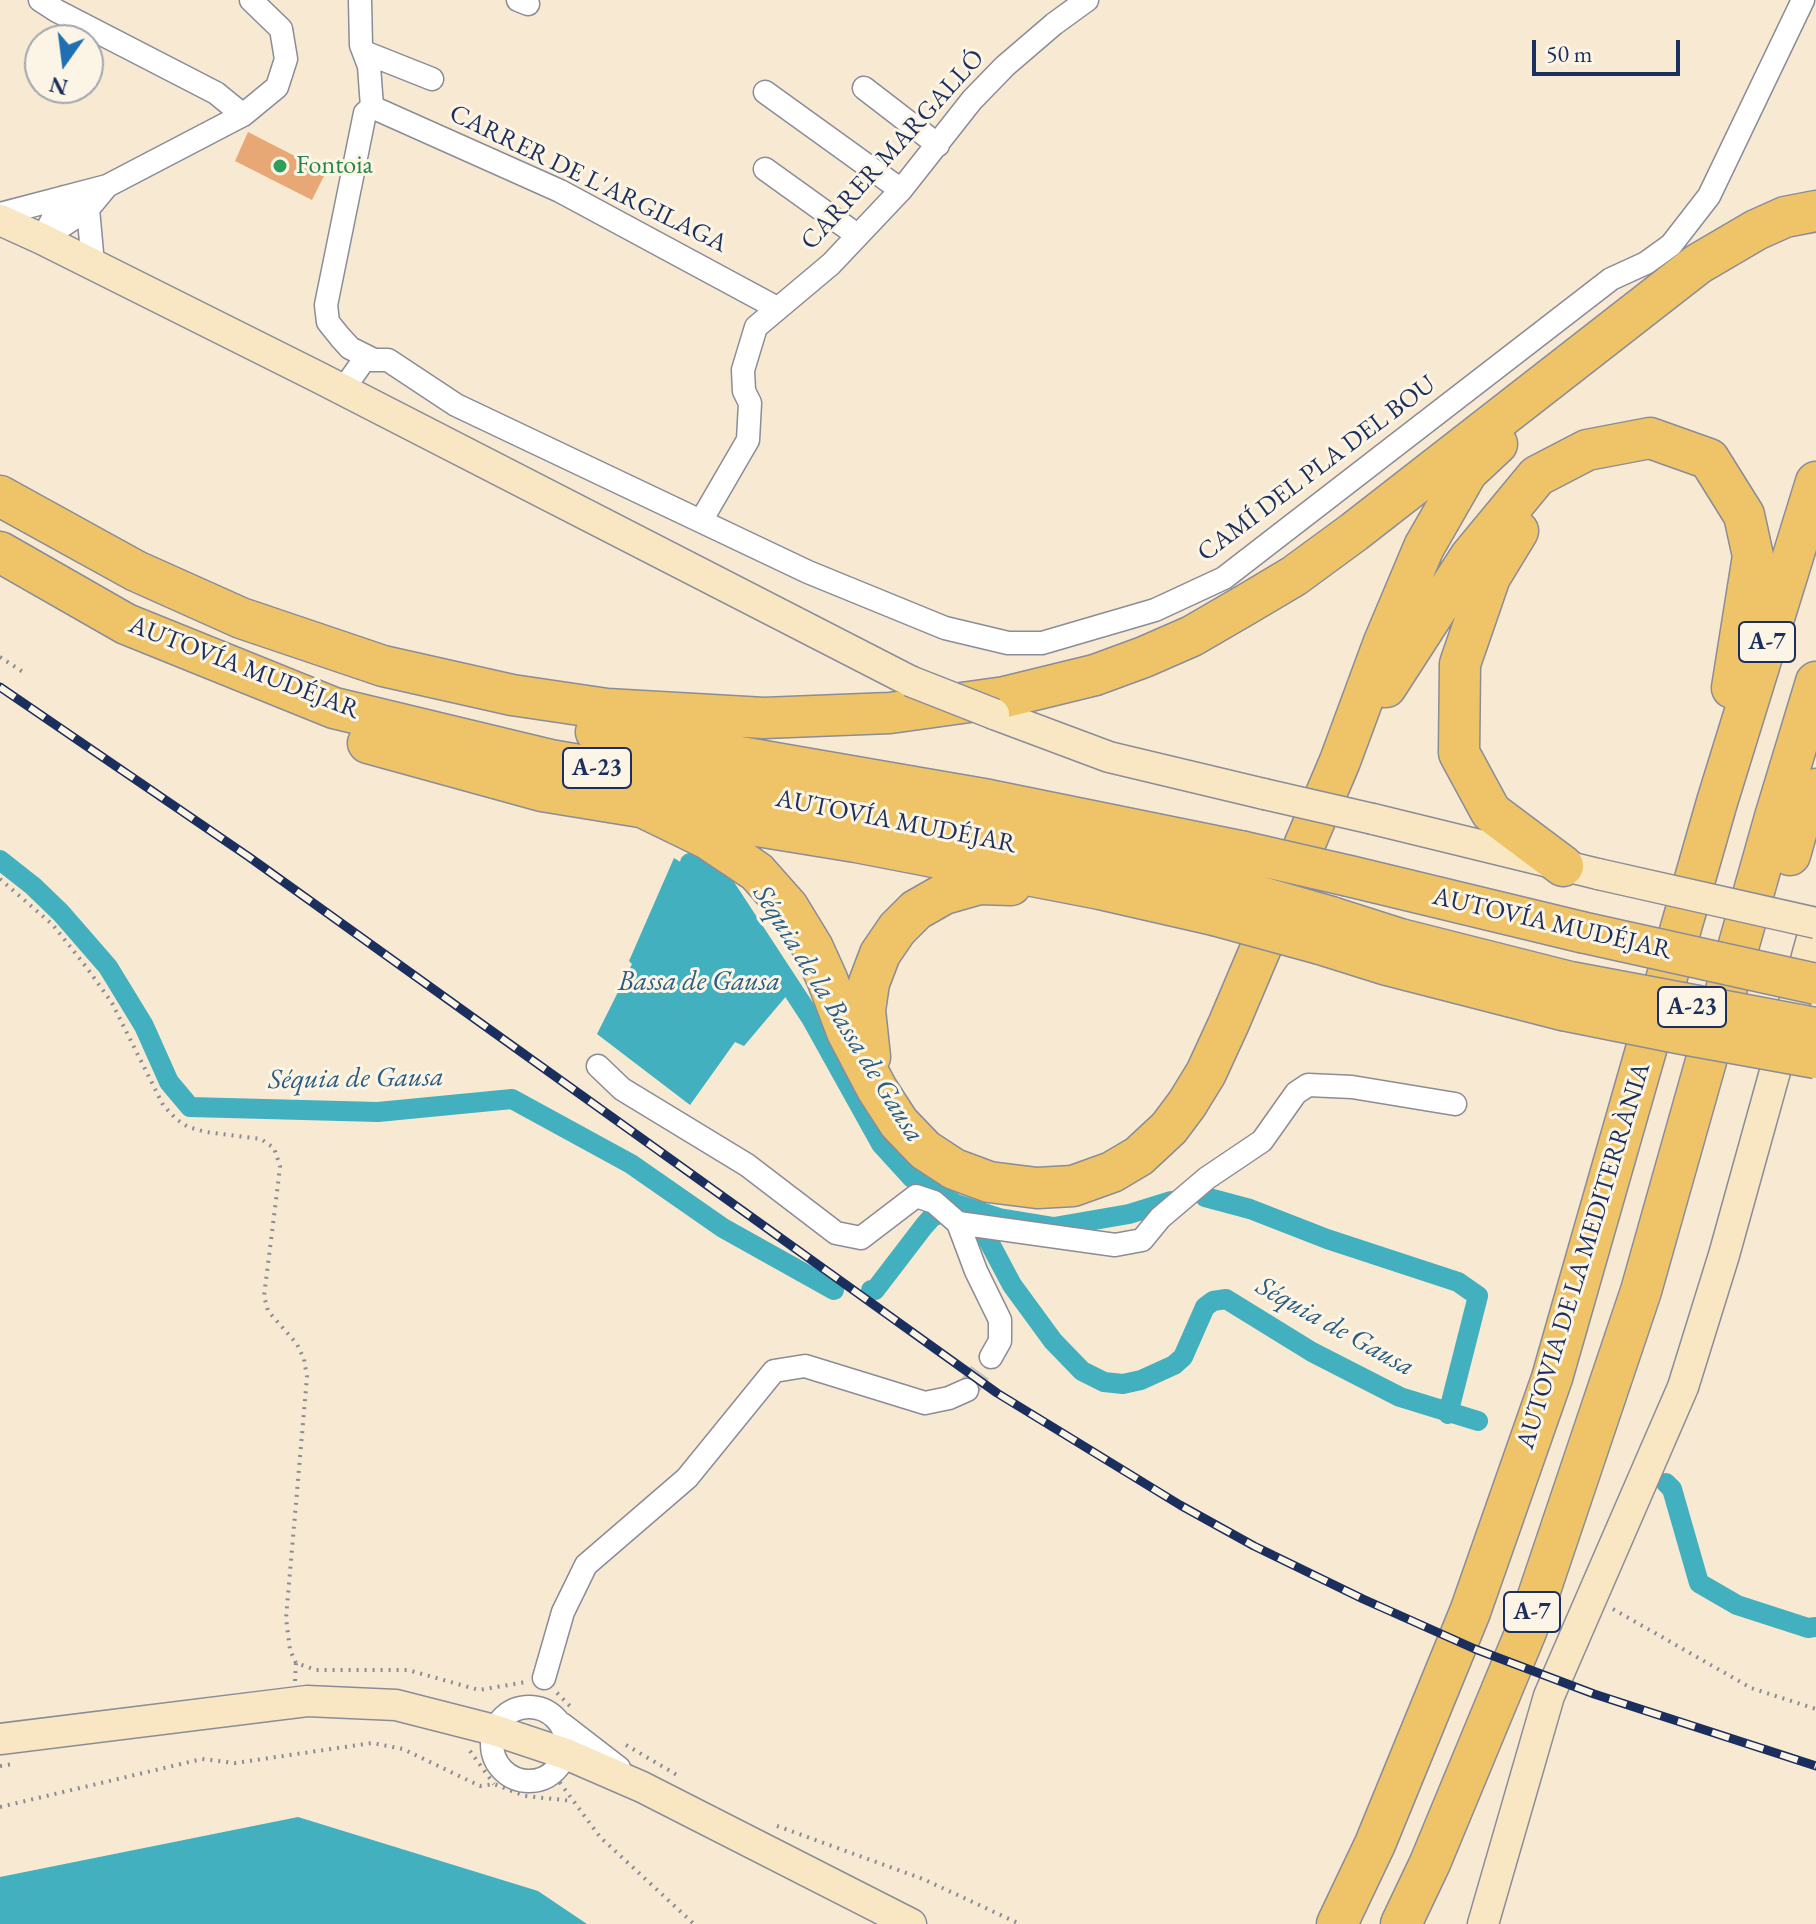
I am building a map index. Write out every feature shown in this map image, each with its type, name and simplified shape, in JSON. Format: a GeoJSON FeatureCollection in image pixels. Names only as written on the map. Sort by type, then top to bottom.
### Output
{"type":"FeatureCollection","features":[{"type":"Feature","properties":{"kind":"highway"},"geometry":{"type":"LineString","coordinates":[[0,496],[87,546],[183,594],[271,629],[383,666],[512,695],[619,710],[764,718],[890,713],[1005,697],[1055,686],[1144,657],[1192,636],[1294,576],[1698,264],[1785,217],[1816,211]]}},
{"type":"Feature","properties":{"kind":"highway"},"geometry":{"type":"LineString","coordinates":[[640,806],[708,839],[738,859],[757,872],[788,907],[813,948],[847,1032],[877,1089],[899,1123],[925,1150],[954,1169],[989,1182],[1037,1188],[1073,1186],[1112,1172],[1139,1156],[1169,1128],[1206,1073],[1340,761],[1384,642],[1424,547],[1467,472],[1644,305]]}},
{"type":"Feature","properties":{"kind":"highway"},"geometry":{"type":"LineString","coordinates":[[1340,761],[1470,557],[1537,476],[1587,450],[1650,438],[1709,459],[1744,515],[1753,556],[1717,802]]}},
{"type":"Feature","properties":{"kind":"highway"},"geometry":{"type":"LineString","coordinates":[[1581,870],[1491,812],[1459,753],[1460,664],[1490,577],[1538,499],[1587,450]]}},
{"type":"Feature","properties":{"kind":"highway","name":"AUTOVIA DE LA MEDITERRÀNIA"},"geometry":{"type":"LineString","coordinates":[[1337,1924],[1375,1844],[1470,1612],[1552,1378],[1717,802],[1816,482]]}},
{"type":"Feature","properties":{"kind":"highway","name":"AUTOVÍA MUDÉJAR"},"geometry":{"type":"LineString","coordinates":[[0,513],[85,563],[184,612],[285,653],[393,689],[494,713],[989,800],[1227,884],[1325,930],[1400,939],[1566,996],[1816,1028]]}},
{"type":"Feature","properties":{"kind":"highway","name":"AUTOVÍA MUDÉJAR"},"geometry":{"type":"LineString","coordinates":[[0,552],[126,624],[334,708],[550,760],[864,814],[1227,884],[1349,876],[1816,984]]}},
{"type":"Feature","properties":{"kind":"highway"},"geometry":{"type":"LineString","coordinates":[[0,574],[119,645],[324,731],[542,791],[932,857],[1100,889],[1227,884]]}},
{"type":"Feature","properties":{"kind":"highway","name":"A-7"},"geometry":{"type":"LineString","coordinates":[[1401,1924],[1430,1863],[1527,1629],[1641,1291],[1816,682]]}},
{"type":"Feature","properties":{"kind":"highway"},"geometry":{"type":"LineString","coordinates":[[1743,931],[1780,889],[1799,823],[1816,789]]}},
{"type":"Feature","properties":{"kind":"highway"},"geometry":{"type":"LineString","coordinates":[[877,1089],[865,1010],[869,983],[880,954],[897,929],[916,910],[944,894],[979,884],[1227,884]]}},
{"type":"Feature","properties":{"kind":"highway"},"geometry":{"type":"LineString","coordinates":[[1566,996],[1682,1034],[1816,1058]]}},
{"type":"Feature","properties":{"kind":"main road"},"geometry":{"type":"LineString","coordinates":[[0,220],[93,264],[910,681],[994,714],[1109,757],[1816,924],[1724,1255],[1683,1387],[1549,1696],[1483,1924]]}},
{"type":"Feature","properties":{"kind":"main road"},"geometry":{"type":"LineString","coordinates":[[8,1752],[307,1701],[396,1705],[494,1730],[560,1764],[642,1787],[911,1924]]}},
{"type":"Feature","properties":{"kind":"street"},"geometry":{"type":"LineString","coordinates":[[40,0],[216,93],[243,115]]}},
{"type":"Feature","properties":{"kind":"street"},"geometry":{"type":"LineString","coordinates":[[0,214],[107,186],[243,115],[277,87],[286,59],[281,29],[251,0]]}},
{"type":"Feature","properties":{"kind":"street"},"geometry":{"type":"LineString","coordinates":[[360,0],[361,45],[369,66],[372,107]]}},
{"type":"Feature","properties":{"kind":"street","name":"CARRER MARGALLÓ"},"geometry":{"type":"LineString","coordinates":[[701,521],[748,440],[750,403],[744,391],[743,370],[756,327],[831,264],[901,190],[972,100],[1005,66],[1087,0]]}},
{"type":"Feature","properties":{"kind":"street","name":"CAMÍ DEL PLA DEL BOU"},"geometry":{"type":"LineString","coordinates":[[372,107],[365,113],[326,305],[328,322],[350,348],[374,360],[388,360],[456,405],[808,572],[945,628],[1008,643],[1042,643],[1155,610],[1224,578],[1611,279],[1646,263],[1671,245],[1709,196],[1803,0]]}},
{"type":"Feature","properties":{"kind":"street"},"geometry":{"type":"LineString","coordinates":[[364,52],[432,79]]}},
{"type":"Feature","properties":{"kind":"street"},"geometry":{"type":"LineString","coordinates":[[864,88],[938,145]]}},
{"type":"Feature","properties":{"kind":"street"},"geometry":{"type":"LineString","coordinates":[[765,92],[901,190]]}},
{"type":"Feature","properties":{"kind":"street","name":"CARRER DE L'ARGILAGA"},"geometry":{"type":"LineString","coordinates":[[372,107],[560,191],[777,308]]}},
{"type":"Feature","properties":{"kind":"street"},"geometry":{"type":"LineString","coordinates":[[765,169],[857,235]]}},
{"type":"Feature","properties":{"kind":"street"},"geometry":{"type":"LineString","coordinates":[[42,239],[88,209],[107,186]]}},
{"type":"Feature","properties":{"kind":"street"},"geometry":{"type":"LineString","coordinates":[[42,239],[64,197]]}},
{"type":"Feature","properties":{"kind":"street"},"geometry":{"type":"LineString","coordinates":[[88,209],[93,264]]}},
{"type":"Feature","properties":{"kind":"street"},"geometry":{"type":"LineString","coordinates":[[342,391],[364,360],[374,360]]}},
{"type":"Feature","properties":{"kind":"street"},"geometry":{"type":"LineString","coordinates":[[598,1066],[622,1089],[747,1165],[836,1233],[861,1238],[916,1196],[934,1202],[958,1223],[976,1271],[1000,1320],[1000,1341],[991,1357]]}},
{"type":"Feature","properties":{"kind":"street"},"geometry":{"type":"LineString","coordinates":[[958,1223],[1115,1245],[1142,1240],[1160,1218],[1207,1178],[1262,1141],[1296,1093],[1308,1085],[1352,1087],[1455,1104]]}},
{"type":"Feature","properties":{"kind":"street"},"geometry":{"type":"LineString","coordinates":[[494,1730],[507,1713],[527,1705],[544,1678],[563,1612],[586,1565],[687,1478],[774,1371],[805,1366],[925,1403],[967,1390]]}},
{"type":"Feature","properties":{"kind":"street"},"geometry":{"type":"LineString","coordinates":[[544,1678],[558,1718],[560,1764]]}},
{"type":"Feature","properties":{"kind":"street"},"geometry":{"type":"LineString","coordinates":[[527,1705],[558,1718],[642,1787]]}},
{"type":"Feature","properties":{"kind":"path"},"geometry":{"type":"LineString","coordinates":[[0,657],[26,674]]}},
{"type":"Feature","properties":{"kind":"path"},"geometry":{"type":"LineString","coordinates":[[0,879],[53,925],[87,968],[112,1003],[163,1105],[176,1119],[188,1127],[206,1132],[261,1139],[274,1148],[280,1166],[264,1296],[268,1311],[297,1344],[307,1377],[286,1618],[290,1650],[296,1663]]}},
{"type":"Feature","properties":{"kind":"path"},"geometry":{"type":"LineString","coordinates":[[1593,1598],[1751,1688],[1816,1709]]}},
{"type":"Feature","properties":{"kind":"path"},"geometry":{"type":"LineString","coordinates":[[0,1807],[202,1759],[235,1763],[372,1743],[403,1749],[480,1786],[494,1784],[525,1796],[573,1801]]}},
{"type":"Feature","properties":{"kind":"path"},"geometry":{"type":"LineString","coordinates":[[465,1743],[494,1784]]}},
{"type":"Feature","properties":{"kind":"path"},"geometry":{"type":"LineString","coordinates":[[0,1766],[8,1752]]}},
{"type":"Feature","properties":{"kind":"path"},"geometry":{"type":"LineString","coordinates":[[560,1764],[573,1801],[600,1837],[694,1924]]}},
{"type":"Feature","properties":{"kind":"water","name":"Bassa de Gausa"},"geometry":{"type":"Polygon","coordinates":[[[674,858],[724,889],[788,994],[744,1046],[735,1042],[690,1105],[597,1034],[632,964],[629,961],[674,858]]]}},
{"type":"Feature","properties":{"kind":"water"},"geometry":{"type":"Polygon","coordinates":[[[298,1817],[538,1891],[587,1924],[0,1924],[0,1877],[298,1817]]]}},
{"type":"Feature","properties":{"kind":"building","name":"Fontoia"},"geometry":{"type":"Polygon","coordinates":[[[248,132],[326,172],[312,200],[235,161],[248,132]]]}},
{"type":"Feature","properties":{"kind":"waterway","name":"Séquia de Gausa"},"geometry":{"type":"LineString","coordinates":[[0,860],[61,913],[108,967],[144,1026],[169,1082],[190,1107],[378,1112],[512,1099],[631,1164],[723,1228],[834,1290]]}},
{"type":"Feature","properties":{"kind":"waterway","name":"Séquia de la Bassa de Gausa"},"geometry":{"type":"LineString","coordinates":[[690,863],[724,885],[811,1018],[881,1144],[912,1178],[956,1204],[999,1218],[1054,1227],[1129,1214],[1171,1201]]}},
{"type":"Feature","properties":{"kind":"waterway","name":"Séquia de la Bassa de Gausa"},"geometry":{"type":"LineString","coordinates":[[1205,1197],[1250,1209],[1327,1239],[1458,1282],[1478,1296],[1448,1414]]}},
{"type":"Feature","properties":{"kind":"waterway","name":"Séquia de Gausa"},"geometry":{"type":"LineString","coordinates":[[871,1290],[875,1290],[932,1217],[940,1214]]}},
{"type":"Feature","properties":{"kind":"waterway","name":"Séquia de Gausa"},"geometry":{"type":"LineString","coordinates":[[987,1238],[1012,1285],[1053,1341],[1082,1371],[1104,1382],[1123,1384],[1141,1380],[1174,1365],[1183,1357],[1205,1307],[1213,1301],[1226,1299],[1312,1352],[1400,1397],[1478,1421]]}},
{"type":"Feature","properties":{"kind":"waterway","name":"Séquia de Gausa"},"geometry":{"type":"LineString","coordinates":[[1666,1483],[1672,1489],[1699,1583],[1737,1605],[1808,1628],[1816,1627]]}},
{"type":"Feature","properties":{"kind":"tunnel"},"geometry":{"type":"LineString","coordinates":[[967,1390],[991,1357]]}},
{"type":"Feature","properties":{"kind":"railway"},"geometry":{"type":"LineString","coordinates":[[0,687],[249,857],[997,1393],[1180,1505],[1254,1546],[1475,1649],[1594,1694],[1816,1766]]}},
{"type":"Feature","properties":{"kind":"place","name":"Fontoia"},"geometry":{"type":"Point","coordinates":[280,166]}}]}
